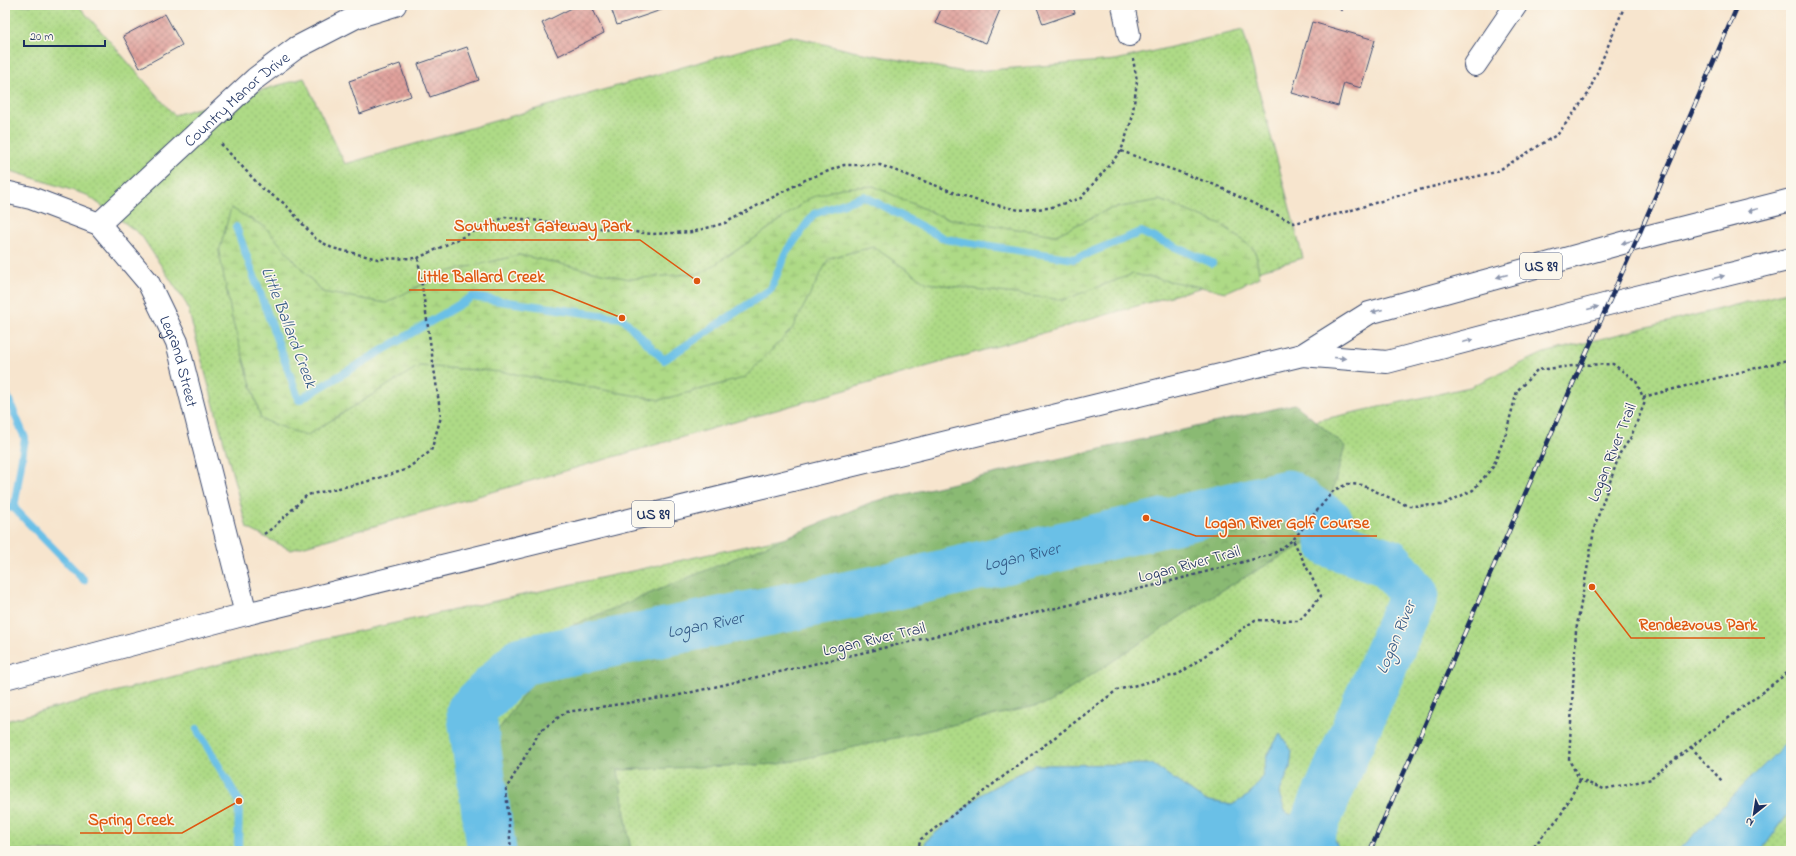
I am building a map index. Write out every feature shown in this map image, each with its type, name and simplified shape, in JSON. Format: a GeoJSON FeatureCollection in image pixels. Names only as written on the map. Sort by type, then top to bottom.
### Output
{"type":"FeatureCollection","features":[{"type":"Feature","properties":{"kind":"main road","name":"Country Manor Drive"},"geometry":{"type":"LineString","coordinates":[[99,224],[256,78],[296,48],[356,17],[395,5]]}},
{"type":"Feature","properties":{"kind":"main road"},"geometry":{"type":"LineString","coordinates":[[1123,5],[1129,35]]}},
{"type":"Feature","properties":{"kind":"main road"},"geometry":{"type":"LineString","coordinates":[[1475,65],[1516,5]]}},
{"type":"Feature","properties":{"kind":"main road","name":"Legrand Street"},"geometry":{"type":"LineString","coordinates":[[5,192],[31,198],[99,224],[148,282],[177,342],[246,614]]}},
{"type":"Feature","properties":{"kind":"main road","name":"US 89"},"geometry":{"type":"LineString","coordinates":[[5,678],[246,614],[1302,355],[1369,313],[1638,239],[1791,200]]}},
{"type":"Feature","properties":{"kind":"main road","name":"US 89"},"geometry":{"type":"LineString","coordinates":[[1302,355],[1387,362],[1608,304],[1791,259]]}},
{"type":"Feature","properties":{"kind":"path"},"geometry":{"type":"LineString","coordinates":[[5,12],[10,5]]}},
{"type":"Feature","properties":{"kind":"path"},"geometry":{"type":"LineString","coordinates":[[1121,152],[1215,185],[1294,223],[1342,213],[1414,191],[1496,172],[1558,134],[1588,94],[1625,5]]}},
{"type":"Feature","properties":{"kind":"path"},"geometry":{"type":"LineString","coordinates":[[204,126],[263,189],[285,204],[316,239],[332,248],[378,259],[418,258],[505,217],[652,234],[692,232],[725,223],[805,180],[844,165],[880,165],[978,201],[1019,210],[1049,208],[1081,198],[1121,152],[1132,119],[1137,81],[1129,35]]}},
{"type":"Feature","properties":{"kind":"path"},"geometry":{"type":"LineString","coordinates":[[264,534],[274,527],[307,495],[362,483],[405,470],[432,451],[441,417],[418,258]]}},
{"type":"Feature","properties":{"kind":"path"},"geometry":{"type":"LineString","coordinates":[[1643,397],[1791,359]]}},
{"type":"Feature","properties":{"kind":"path","name":"Logan River Trail"},"geometry":{"type":"LineString","coordinates":[[512,851],[506,789],[540,731],[566,712],[675,696],[1160,584],[1273,554],[1293,540],[1334,490],[1348,484],[1362,485],[1408,506],[1442,505],[1472,490],[1493,467],[1506,432],[1517,391],[1537,370],[1613,364],[1636,381],[1645,402],[1630,439],[1620,453],[1595,525],[1576,630],[1570,760],[1580,780]]}},
{"type":"Feature","properties":{"kind":"path"},"geometry":{"type":"LineString","coordinates":[[917,851],[921,839],[1117,690],[1179,674],[1255,620],[1299,620],[1320,596],[1293,540]]}},
{"type":"Feature","properties":{"kind":"path"},"geometry":{"type":"LineString","coordinates":[[1530,851],[1560,816],[1580,780],[1604,788],[1652,779],[1652,777],[1690,747],[1791,670]]}},
{"type":"Feature","properties":{"kind":"path"},"geometry":{"type":"LineString","coordinates":[[1690,747],[1722,781]]}},
{"type":"Feature","properties":{"kind":"green space"},"geometry":{"type":"Polygon","coordinates":[[[5,5],[78,5],[174,115],[304,78],[345,164],[791,36],[852,51],[964,72],[1116,60],[1243,30],[1303,258],[291,550],[247,528],[187,305],[141,235],[87,195],[5,169],[5,5]]]}},
{"type":"Feature","properties":{"kind":"green space"},"geometry":{"type":"Polygon","coordinates":[[[873,186],[945,218],[1056,235],[1109,209],[1160,200],[1224,226],[1255,250],[1260,277],[1226,292],[1133,274],[1063,300],[927,283],[873,247],[829,258],[792,329],[744,378],[660,400],[503,372],[419,366],[306,436],[261,419],[233,323],[219,252],[231,208],[265,227],[322,292],[386,303],[446,272],[520,255],[629,279],[702,273],[761,234],[810,198],[841,188],[873,186]]]}},
{"type":"Feature","properties":{"kind":"green space"},"geometry":{"type":"Polygon","coordinates":[[[1791,291],[1791,851],[5,851],[5,721],[277,649],[1470,387],[1544,353],[1791,291]]]}},
{"type":"Feature","properties":{"kind":"green space"},"geometry":{"type":"Polygon","coordinates":[[[1295,404],[1345,446],[1321,534],[1212,596],[1049,703],[780,764],[618,770],[631,851],[478,851],[466,775],[573,625],[872,502],[1295,404]]]}},
{"type":"Feature","properties":{"kind":"water"},"geometry":{"type":"Polygon","coordinates":[[[1280,734],[1292,751],[1290,768],[1279,794],[1286,813],[1312,821],[1326,829],[1336,842],[1339,851],[923,851],[926,841],[983,793],[1035,765],[1152,764],[1204,800],[1232,805],[1249,795],[1262,778],[1267,755],[1280,734]]]}},
{"type":"Feature","properties":{"kind":"water"},"geometry":{"type":"Polygon","coordinates":[[[1791,738],[1791,810],[1761,851],[1678,851],[1791,738]]]}},
{"type":"Feature","properties":{"kind":"building"},"geometry":{"type":"Polygon","coordinates":[[[578,5],[591,5],[604,33],[558,56],[542,23],[578,5]]]}},
{"type":"Feature","properties":{"kind":"building"},"geometry":{"type":"Polygon","coordinates":[[[610,5],[676,5],[617,25],[610,5]]]}},
{"type":"Feature","properties":{"kind":"building"},"geometry":{"type":"Polygon","coordinates":[[[943,5],[1002,5],[986,43],[935,23],[943,5]]]}},
{"type":"Feature","properties":{"kind":"building"},"geometry":{"type":"Polygon","coordinates":[[[1036,5],[1072,5],[1075,13],[1043,24],[1036,5]]]}},
{"type":"Feature","properties":{"kind":"building"},"geometry":{"type":"Polygon","coordinates":[[[1335,5],[1347,5],[1341,11],[1335,5]]]}},
{"type":"Feature","properties":{"kind":"building"},"geometry":{"type":"Polygon","coordinates":[[[165,14],[182,45],[140,68],[123,36],[165,14]]]}},
{"type":"Feature","properties":{"kind":"building"},"geometry":{"type":"Polygon","coordinates":[[[1312,22],[1375,40],[1361,88],[1344,83],[1338,106],[1292,93],[1312,22]]]}},
{"type":"Feature","properties":{"kind":"building"},"geometry":{"type":"Polygon","coordinates":[[[467,47],[479,80],[430,97],[418,64],[467,47]]]}},
{"type":"Feature","properties":{"kind":"building"},"geometry":{"type":"Polygon","coordinates":[[[400,64],[411,96],[360,114],[349,81],[400,64]]]}},
{"type":"Feature","properties":{"kind":"waterway","name":"Little Ballard Creek"},"geometry":{"type":"LineString","coordinates":[[236,227],[299,400],[472,297],[622,318],[664,360],[771,289],[785,254],[814,214],[864,196],[945,239],[1074,259],[1141,232],[1212,263]]}},
{"type":"Feature","properties":{"kind":"waterway","name":"Little Ballard Creek"},"geometry":{"type":"LineString","coordinates":[[5,391],[25,438],[14,508]]}},
{"type":"Feature","properties":{"kind":"waterway","name":"Logan River"},"geometry":{"type":"LineString","coordinates":[[492,851],[471,711],[521,661],[875,590],[1287,494],[1329,522],[1330,543],[1389,563],[1414,594],[1310,834],[1311,851]]}},
{"type":"Feature","properties":{"kind":"waterway"},"geometry":{"type":"LineString","coordinates":[[5,507],[14,508],[84,580]]}},
{"type":"Feature","properties":{"kind":"waterway"},"geometry":{"type":"LineString","coordinates":[[197,729],[239,801],[238,851]]}},
{"type":"Feature","properties":{"kind":"railway"},"geometry":{"type":"LineString","coordinates":[[1370,851],[1738,5]]}},
{"type":"Feature","properties":{"kind":"place","name":"Southwest Gateway Park"},"geometry":{"type":"Point","coordinates":[697,281]}},
{"type":"Feature","properties":{"kind":"place","name":"Little Ballard Creek"},"geometry":{"type":"Point","coordinates":[622,318]}},
{"type":"Feature","properties":{"kind":"place","name":"Logan River Golf Course"},"geometry":{"type":"Point","coordinates":[1146,518]}},
{"type":"Feature","properties":{"kind":"place","name":"Rendezvous Park"},"geometry":{"type":"Point","coordinates":[1592,587]}},
{"type":"Feature","properties":{"kind":"place","name":"Spring Creek"},"geometry":{"type":"Point","coordinates":[239,801]}}]}
